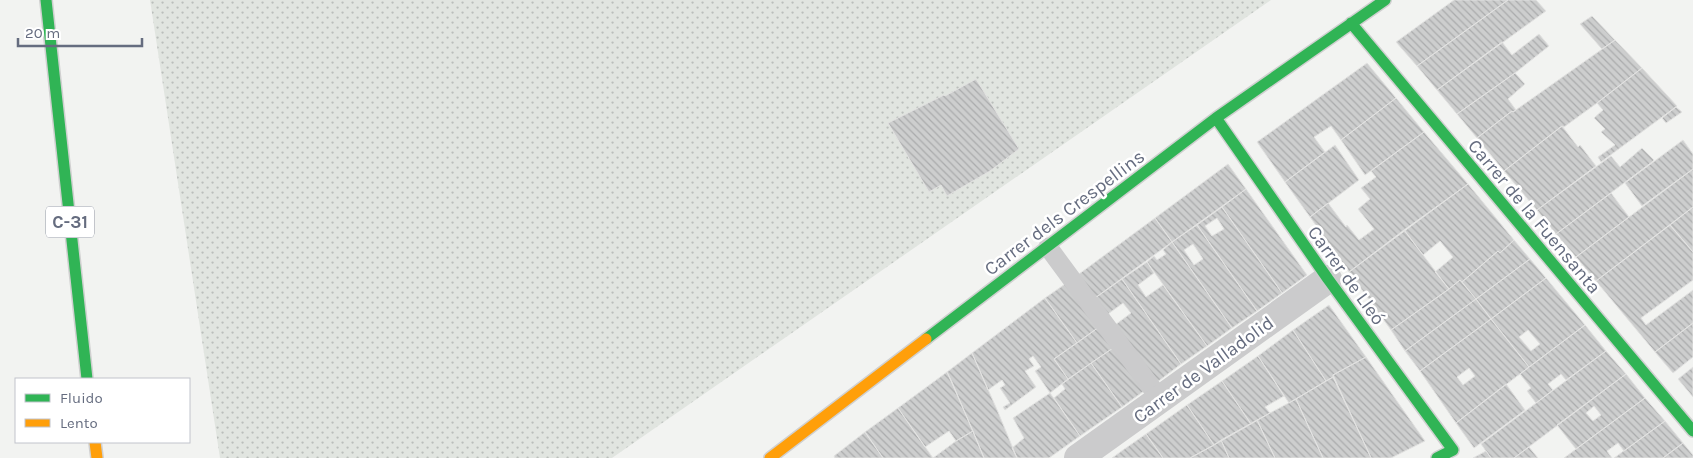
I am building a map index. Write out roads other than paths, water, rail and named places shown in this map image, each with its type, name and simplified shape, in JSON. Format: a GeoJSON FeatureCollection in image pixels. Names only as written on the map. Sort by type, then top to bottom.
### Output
{"type":"FeatureCollection","features":[{"type":"Feature","properties":{"kind":"main road","name":"C-31"},"geometry":{"type":"LineString","coordinates":[[46,0],[87,378]]}},
{"type":"Feature","properties":{"kind":"main road","name":"Carrer dels Crespellins"},"geometry":{"type":"LineString","coordinates":[[770,458],[1216,118],[1385,0]]}},
{"type":"Feature","properties":{"kind":"main road","name":"Carrer de la Fuensanta"},"geometry":{"type":"LineString","coordinates":[[1350,23],[1693,431]]}},
{"type":"Feature","properties":{"kind":"main road","name":"Carrer de Lleó"},"geometry":{"type":"LineString","coordinates":[[1216,118],[1328,279],[1453,450],[1437,458]]}},
{"type":"Feature","properties":{"kind":"main road"},"geometry":{"type":"LineString","coordinates":[[95,443],[97,458]]}},
{"type":"Feature","properties":{"kind":"street","name":"Carrer de Valladolid"},"geometry":{"type":"LineString","coordinates":[[1078,458],[1328,279]]}},
{"type":"Feature","properties":{"kind":"lane"},"geometry":{"type":"LineString","coordinates":[[1048,247],[1160,399]]}}]}
